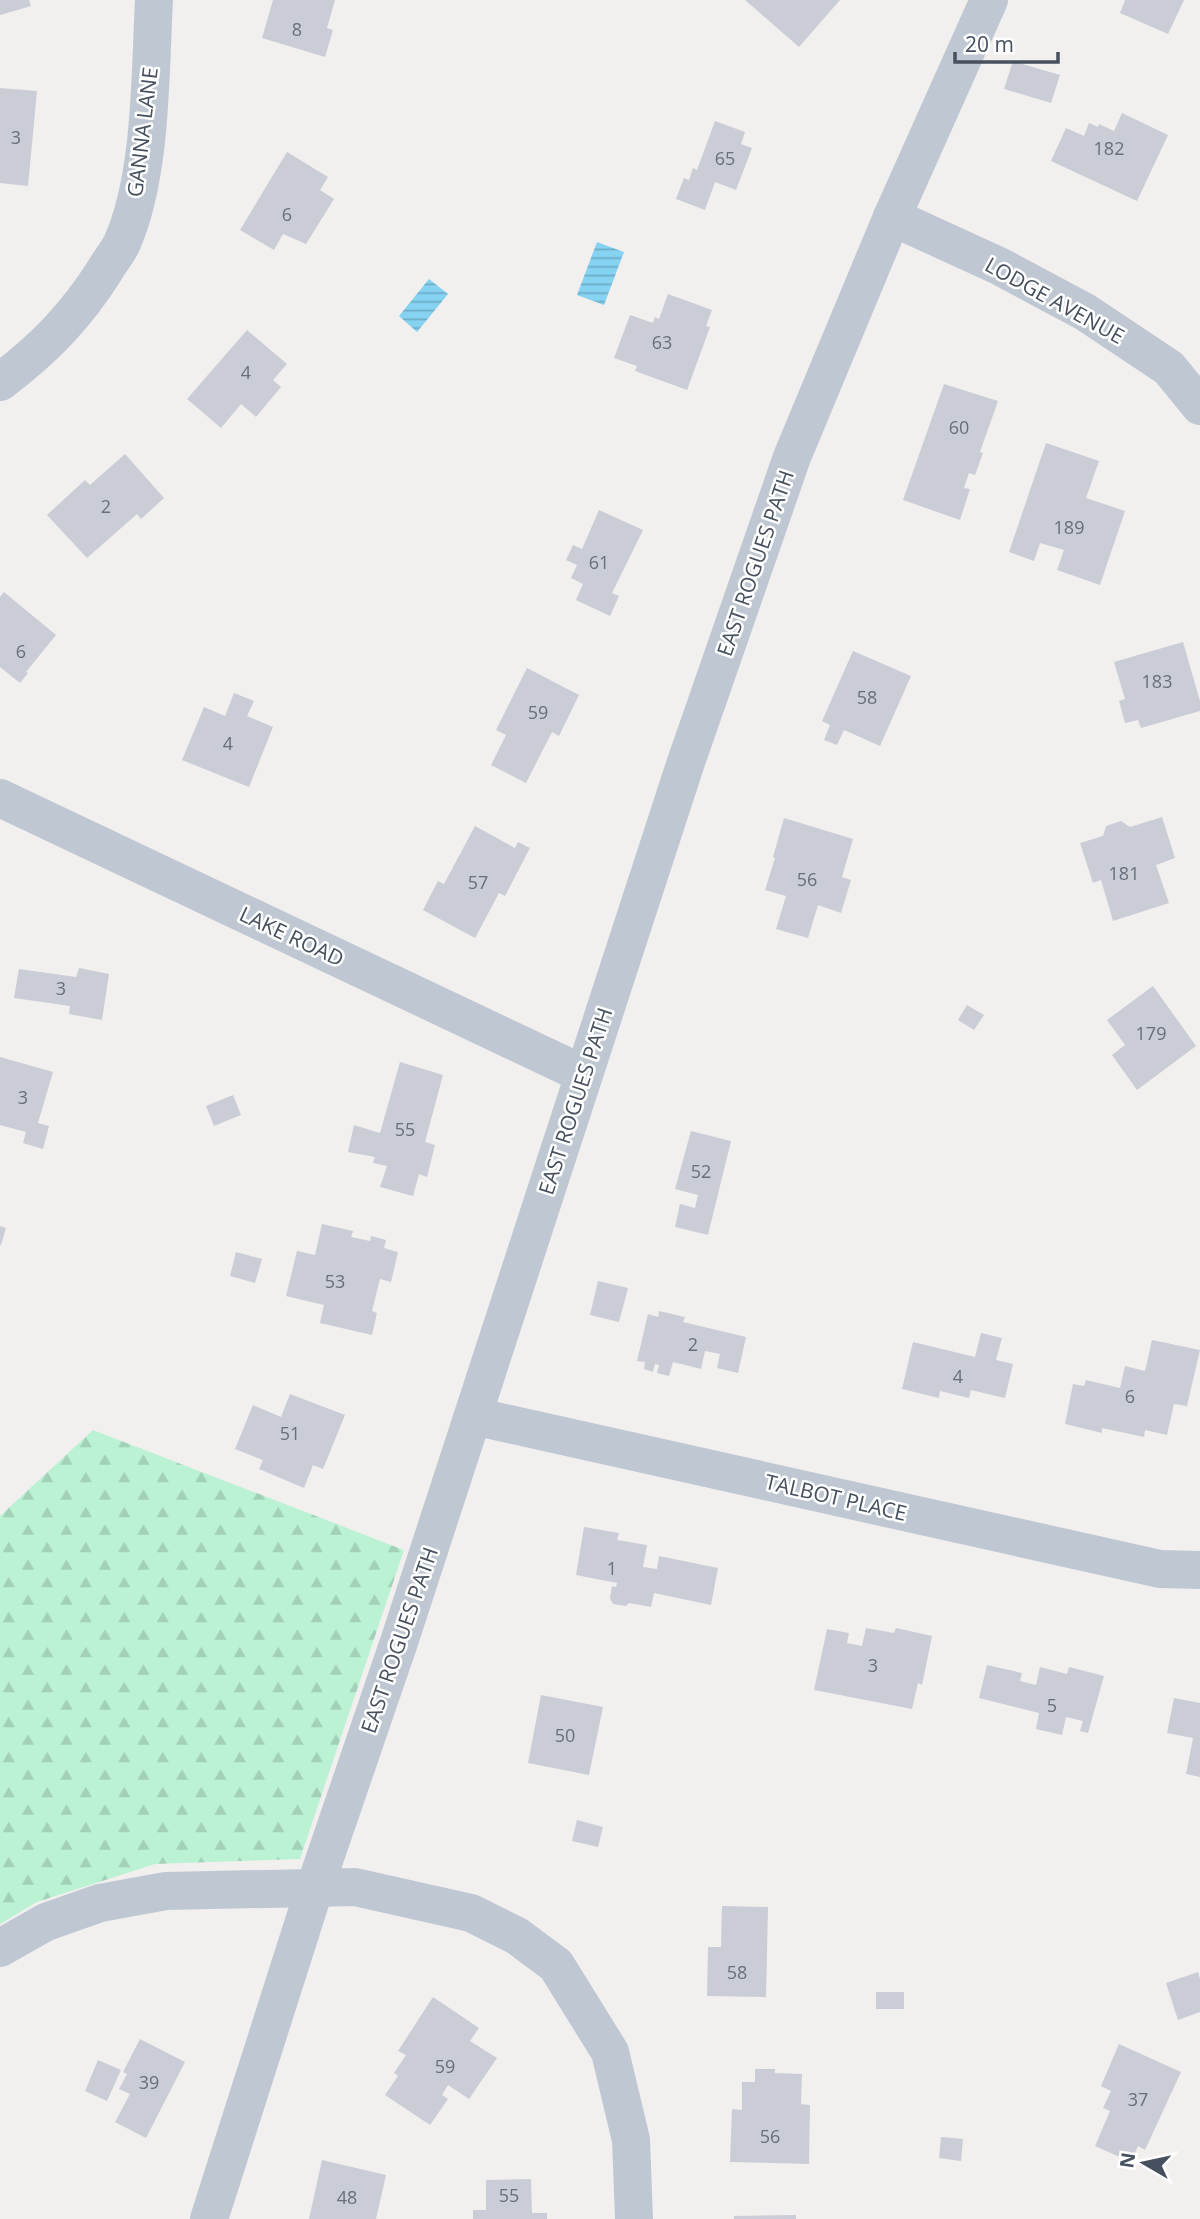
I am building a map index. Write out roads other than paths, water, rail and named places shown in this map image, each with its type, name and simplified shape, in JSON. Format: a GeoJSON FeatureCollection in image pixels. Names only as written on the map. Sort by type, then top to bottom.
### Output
{"type":"FeatureCollection","features":[{"type":"Feature","properties":{"kind":"street","name":"GANNA LANE"},"geometry":{"type":"LineString","coordinates":[[0,382],[35,356],[85,302],[122,243],[140,184],[149,111],[154,0]]}},
{"type":"Feature","properties":{"kind":"street","name":"EAST ROGUES PATH"},"geometry":{"type":"LineString","coordinates":[[209,2219],[315,1887],[473,1416],[685,765],[792,457],[892,217],[989,0]]}},
{"type":"Feature","properties":{"kind":"street","name":"LODGE AVENUE"},"geometry":{"type":"LineString","coordinates":[[892,217],[999,266],[1085,312],[1169,369],[1200,406]]}},
{"type":"Feature","properties":{"kind":"street","name":"LAKE ROAD"},"geometry":{"type":"LineString","coordinates":[[0,799],[583,1074]]}},
{"type":"Feature","properties":{"kind":"street","name":"TALBOT PLACE"},"geometry":{"type":"LineString","coordinates":[[473,1416],[1160,1569],[1200,1570]]}},
{"type":"Feature","properties":{"kind":"street"},"geometry":{"type":"LineString","coordinates":[[0,1948],[46,1922],[100,1903],[166,1891],[355,1887],[471,1913],[517,1936],[556,1965],[610,2052],[631,2140],[635,2219]]}},
{"type":"Feature","properties":{"kind":"water"},"geometry":{"type":"Polygon","coordinates":[[[597,242],[624,252],[604,305],[577,295],[597,242]]]}},
{"type":"Feature","properties":{"kind":"water"},"geometry":{"type":"Polygon","coordinates":[[[429,279],[448,294],[417,332],[399,316],[429,279]]]}}]}
